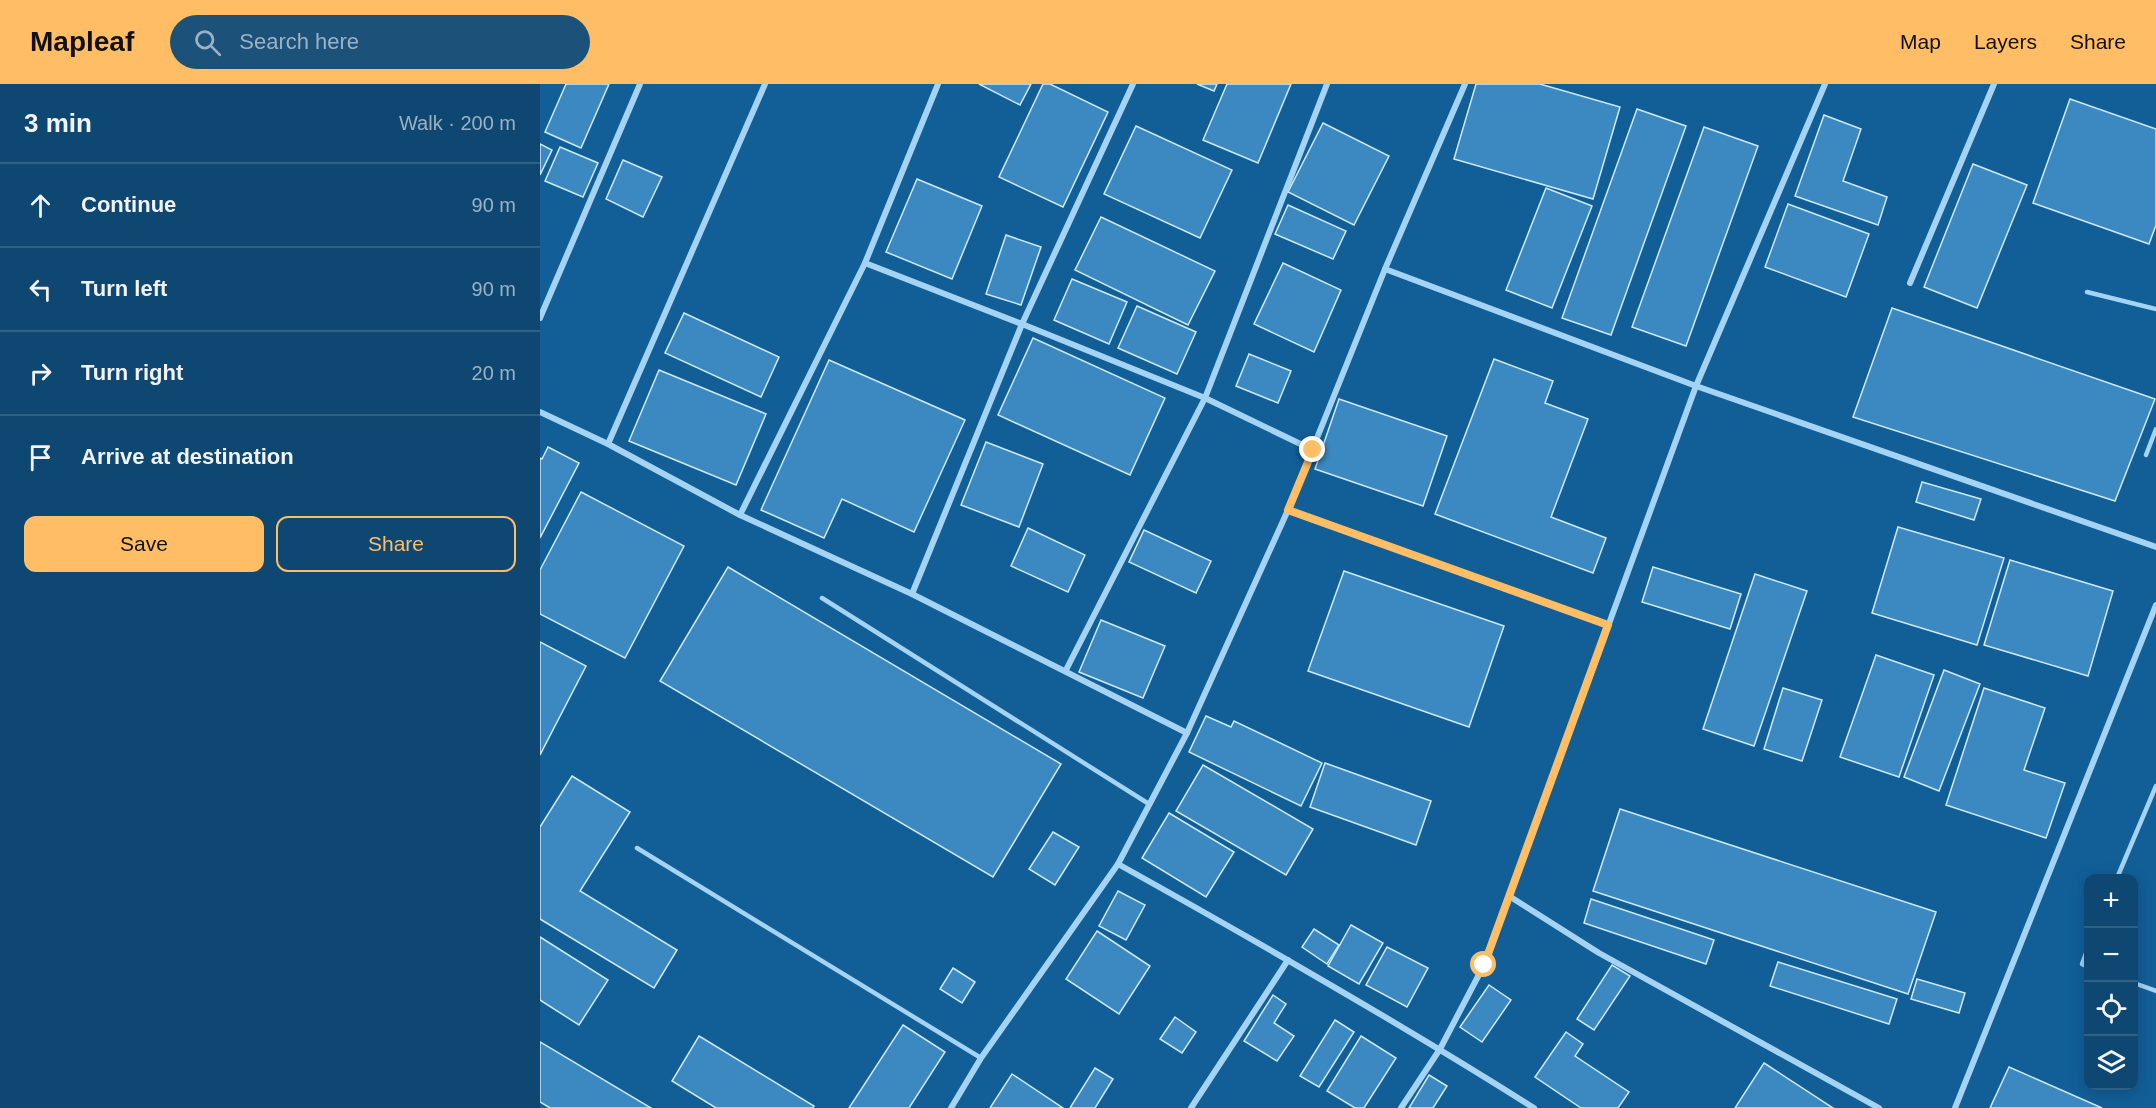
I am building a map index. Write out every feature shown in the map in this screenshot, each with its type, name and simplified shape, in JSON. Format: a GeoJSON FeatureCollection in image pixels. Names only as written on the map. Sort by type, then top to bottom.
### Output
{"type":"FeatureCollection","features":[{"type":"Feature","properties":{"kind":"street"},"geometry":{"type":"LineString","coordinates":[[540,318],[640,84]]}},
{"type":"Feature","properties":{"kind":"street"},"geometry":{"type":"LineString","coordinates":[[608,444],[765,84]]}},
{"type":"Feature","properties":{"kind":"street"},"geometry":{"type":"LineString","coordinates":[[740,515],[865,263],[938,84]]}},
{"type":"Feature","properties":{"kind":"street"},"geometry":{"type":"LineString","coordinates":[[912,594],[1022,324],[1133,84]]}},
{"type":"Feature","properties":{"kind":"street"},"geometry":{"type":"LineString","coordinates":[[1066,670],[1205,398],[1327,84]]}},
{"type":"Feature","properties":{"kind":"street"},"geometry":{"type":"LineString","coordinates":[[951,1108],[981,1058],[1118,864],[1187,733],[1288,510],[1385,269],[1465,84]]}},
{"type":"Feature","properties":{"kind":"street"},"geometry":{"type":"LineString","coordinates":[[1401,1108],[1440,1048],[1484,965],[1695,386],[1825,84]]}},
{"type":"Feature","properties":{"kind":"street"},"geometry":{"type":"LineString","coordinates":[[1910,283],[1994,84]]}},
{"type":"Feature","properties":{"kind":"street"},"geometry":{"type":"LineString","coordinates":[[865,263],[1205,398],[1313,450]]}},
{"type":"Feature","properties":{"kind":"street"},"geometry":{"type":"LineString","coordinates":[[1385,269],[1695,386],[2156,547]]}},
{"type":"Feature","properties":{"kind":"street"},"geometry":{"type":"LineString","coordinates":[[540,412],[608,444],[740,515],[912,594],[1187,733]]}},
{"type":"Feature","properties":{"kind":"street"},"geometry":{"type":"LineString","coordinates":[[1288,510],[1608,625]]}},
{"type":"Feature","properties":{"kind":"street"},"geometry":{"type":"LineString","coordinates":[[1955,1108],[2156,605]]}},
{"type":"Feature","properties":{"kind":"street"},"geometry":{"type":"LineString","coordinates":[[1118,864],[1440,1048],[1534,1108]]}},
{"type":"Feature","properties":{"kind":"street"},"geometry":{"type":"LineString","coordinates":[[1509,896],[1599,953],[1879,1108]]}},
{"type":"Feature","properties":{"kind":"street"},"geometry":{"type":"LineString","coordinates":[[1191,1108],[1288,960]]}},
{"type":"Feature","properties":{"kind":"lane"},"geometry":{"type":"LineString","coordinates":[[2087,292],[2156,309]]}},
{"type":"Feature","properties":{"kind":"lane"},"geometry":{"type":"LineString","coordinates":[[2146,455],[2156,429]]}},
{"type":"Feature","properties":{"kind":"lane"},"geometry":{"type":"LineString","coordinates":[[822,598],[1149,804]]}},
{"type":"Feature","properties":{"kind":"lane"},"geometry":{"type":"LineString","coordinates":[[2119,874],[2156,786]]}},
{"type":"Feature","properties":{"kind":"lane"},"geometry":{"type":"LineString","coordinates":[[637,848],[981,1058]]}},
{"type":"Feature","properties":{"kind":"lane"},"geometry":{"type":"LineString","coordinates":[[2138,985],[2156,991]]}},
{"type":"Feature","properties":{"kind":"building"},"geometry":{"type":"Polygon","coordinates":[[[566,84],[609,84],[581,148],[545,132],[566,84]]]}},
{"type":"Feature","properties":{"kind":"building"},"geometry":{"type":"Polygon","coordinates":[[[979,84],[1031,84],[1020,105],[979,84]]]}},
{"type":"Feature","properties":{"kind":"building"},"geometry":{"type":"Polygon","coordinates":[[[1043,84],[1050,84],[1108,112],[1063,207],[999,177],[1043,84]]]}},
{"type":"Feature","properties":{"kind":"building"},"geometry":{"type":"Polygon","coordinates":[[[1197,84],[1217,84],[1214,91],[1197,84]]]}},
{"type":"Feature","properties":{"kind":"building"},"geometry":{"type":"Polygon","coordinates":[[[1227,84],[1291,84],[1258,163],[1203,140],[1227,84]]]}},
{"type":"Feature","properties":{"kind":"building"},"geometry":{"type":"Polygon","coordinates":[[[1476,84],[1540,84],[1620,107],[1593,199],[1454,159],[1476,84]]]}},
{"type":"Feature","properties":{"kind":"building"},"geometry":{"type":"Polygon","coordinates":[[[2070,99],[2156,129],[2156,225],[2149,244],[2033,203],[2070,99]]]}},
{"type":"Feature","properties":{"kind":"building"},"geometry":{"type":"Polygon","coordinates":[[[1637,109],[1686,126],[1611,335],[1562,318],[1637,109]]]}},
{"type":"Feature","properties":{"kind":"building"},"geometry":{"type":"Polygon","coordinates":[[[1824,115],[1861,129],[1843,181],[1887,197],[1878,225],[1795,196],[1824,115]]]}},
{"type":"Feature","properties":{"kind":"building"},"geometry":{"type":"Polygon","coordinates":[[[1323,123],[1389,156],[1354,225],[1288,192],[1323,123]]]}},
{"type":"Feature","properties":{"kind":"building"},"geometry":{"type":"Polygon","coordinates":[[[1136,126],[1232,170],[1200,238],[1104,194],[1136,126]]]}},
{"type":"Feature","properties":{"kind":"building"},"geometry":{"type":"Polygon","coordinates":[[[1704,127],[1758,146],[1686,346],[1632,327],[1704,127]]]}},
{"type":"Feature","properties":{"kind":"building"},"geometry":{"type":"Polygon","coordinates":[[[540,144],[552,150],[540,175],[540,144]]]}},
{"type":"Feature","properties":{"kind":"building"},"geometry":{"type":"Polygon","coordinates":[[[560,147],[598,163],[583,197],[545,181],[560,147]]]}},
{"type":"Feature","properties":{"kind":"building"},"geometry":{"type":"Polygon","coordinates":[[[623,160],[662,177],[643,217],[606,199],[623,160]]]}},
{"type":"Feature","properties":{"kind":"building"},"geometry":{"type":"Polygon","coordinates":[[[1973,164],[2027,185],[1977,308],[1924,287],[1973,164]]]}},
{"type":"Feature","properties":{"kind":"building"},"geometry":{"type":"Polygon","coordinates":[[[917,179],[982,206],[952,279],[886,252],[917,179]]]}},
{"type":"Feature","properties":{"kind":"building"},"geometry":{"type":"Polygon","coordinates":[[[1546,188],[1592,206],[1552,308],[1506,290],[1546,188]]]}},
{"type":"Feature","properties":{"kind":"building"},"geometry":{"type":"Polygon","coordinates":[[[1788,204],[1869,234],[1846,297],[1765,267],[1788,204]]]}},
{"type":"Feature","properties":{"kind":"building"},"geometry":{"type":"Polygon","coordinates":[[[1288,205],[1346,231],[1333,259],[1275,234],[1288,205]]]}},
{"type":"Feature","properties":{"kind":"building"},"geometry":{"type":"Polygon","coordinates":[[[1101,217],[1215,271],[1188,325],[1075,270],[1101,217]]]}},
{"type":"Feature","properties":{"kind":"building"},"geometry":{"type":"Polygon","coordinates":[[[1006,235],[1041,247],[1021,305],[986,294],[1006,235]]]}},
{"type":"Feature","properties":{"kind":"building"},"geometry":{"type":"Polygon","coordinates":[[[1283,263],[1341,290],[1314,352],[1254,324],[1283,263]]]}},
{"type":"Feature","properties":{"kind":"building"},"geometry":{"type":"Polygon","coordinates":[[[1072,279],[1127,302],[1109,344],[1054,320],[1072,279]]]}},
{"type":"Feature","properties":{"kind":"building"},"geometry":{"type":"Polygon","coordinates":[[[1137,306],[1196,332],[1177,374],[1118,348],[1137,306]]]}},
{"type":"Feature","properties":{"kind":"building"},"geometry":{"type":"Polygon","coordinates":[[[1892,308],[2155,399],[2115,501],[1853,417],[1892,308]]]}},
{"type":"Feature","properties":{"kind":"building"},"geometry":{"type":"Polygon","coordinates":[[[684,313],[779,357],[761,397],[665,353],[684,313]]]}},
{"type":"Feature","properties":{"kind":"building"},"geometry":{"type":"Polygon","coordinates":[[[1033,338],[1165,398],[1130,475],[998,415],[1033,338]]]}},
{"type":"Feature","properties":{"kind":"building"},"geometry":{"type":"Polygon","coordinates":[[[1249,354],[1291,371],[1278,403],[1236,386],[1249,354]]]}},
{"type":"Feature","properties":{"kind":"building"},"geometry":{"type":"Polygon","coordinates":[[[1494,359],[1553,381],[1545,403],[1588,419],[1551,517],[1606,538],[1593,573],[1435,514],[1494,359]]]}},
{"type":"Feature","properties":{"kind":"building"},"geometry":{"type":"Polygon","coordinates":[[[829,360],[965,420],[914,532],[842,499],[824,538],[761,510],[829,360]]]}},
{"type":"Feature","properties":{"kind":"building"},"geometry":{"type":"Polygon","coordinates":[[[659,370],[766,414],[736,485],[629,441],[659,370]]]}},
{"type":"Feature","properties":{"kind":"building"},"geometry":{"type":"Polygon","coordinates":[[[1339,399],[1447,436],[1423,506],[1315,469],[1339,399]]]}},
{"type":"Feature","properties":{"kind":"building"},"geometry":{"type":"Polygon","coordinates":[[[986,442],[1043,464],[1019,527],[961,505],[986,442]]]}},
{"type":"Feature","properties":{"kind":"building"},"geometry":{"type":"Polygon","coordinates":[[[548,447],[579,463],[540,538],[540,458],[542,459],[548,447]]]}},
{"type":"Feature","properties":{"kind":"building"},"geometry":{"type":"Polygon","coordinates":[[[1922,482],[1981,499],[1974,520],[1916,502],[1922,482]]]}},
{"type":"Feature","properties":{"kind":"building"},"geometry":{"type":"Polygon","coordinates":[[[581,492],[684,546],[625,658],[540,614],[540,570],[581,492]]]}},
{"type":"Feature","properties":{"kind":"building"},"geometry":{"type":"Polygon","coordinates":[[[1898,527],[2004,558],[1977,645],[1872,613],[1898,527]]]}},
{"type":"Feature","properties":{"kind":"building"},"geometry":{"type":"Polygon","coordinates":[[[1028,528],[1085,555],[1068,592],[1011,566],[1028,528]]]}},
{"type":"Feature","properties":{"kind":"building"},"geometry":{"type":"Polygon","coordinates":[[[1144,530],[1211,561],[1196,593],[1129,562],[1144,530]]]}},
{"type":"Feature","properties":{"kind":"building"},"geometry":{"type":"Polygon","coordinates":[[[2010,560],[2113,591],[2088,676],[1984,645],[2010,560]]]}},
{"type":"Feature","properties":{"kind":"building"},"geometry":{"type":"Polygon","coordinates":[[[728,567],[1061,764],[993,877],[660,681],[728,567]]]}},
{"type":"Feature","properties":{"kind":"building"},"geometry":{"type":"Polygon","coordinates":[[[1653,567],[1741,594],[1730,629],[1642,602],[1653,567]]]}},
{"type":"Feature","properties":{"kind":"building"},"geometry":{"type":"Polygon","coordinates":[[[1344,571],[1504,626],[1469,727],[1308,671],[1344,571]]]}},
{"type":"Feature","properties":{"kind":"building"},"geometry":{"type":"Polygon","coordinates":[[[1755,574],[1807,591],[1754,746],[1703,729],[1755,574]]]}},
{"type":"Feature","properties":{"kind":"building"},"geometry":{"type":"Polygon","coordinates":[[[1101,620],[1165,646],[1143,698],[1079,672],[1101,620]]]}},
{"type":"Feature","properties":{"kind":"building"},"geometry":{"type":"Polygon","coordinates":[[[540,642],[586,666],[540,755],[540,642]]]}},
{"type":"Feature","properties":{"kind":"building"},"geometry":{"type":"Polygon","coordinates":[[[1876,655],[1934,675],[1899,777],[1840,757],[1876,655]]]}},
{"type":"Feature","properties":{"kind":"building"},"geometry":{"type":"Polygon","coordinates":[[[1944,670],[1980,684],[1939,791],[1904,777],[1944,670]]]}},
{"type":"Feature","properties":{"kind":"building"},"geometry":{"type":"Polygon","coordinates":[[[1783,688],[1822,700],[1802,761],[1764,749],[1783,688]]]}},
{"type":"Feature","properties":{"kind":"building"},"geometry":{"type":"Polygon","coordinates":[[[1984,688],[2045,708],[2024,770],[2065,783],[2046,838],[1946,805],[1984,688]]]}},
{"type":"Feature","properties":{"kind":"building"},"geometry":{"type":"Polygon","coordinates":[[[1206,716],[1231,727],[1234,721],[1322,763],[1301,806],[1189,752],[1206,716]]]}},
{"type":"Feature","properties":{"kind":"building"},"geometry":{"type":"Polygon","coordinates":[[[1325,763],[1431,801],[1416,845],[1310,807],[1325,763]]]}},
{"type":"Feature","properties":{"kind":"building"},"geometry":{"type":"Polygon","coordinates":[[[1203,765],[1313,829],[1286,875],[1176,811],[1203,765]]]}},
{"type":"Feature","properties":{"kind":"building"},"geometry":{"type":"Polygon","coordinates":[[[572,776],[630,812],[580,891],[677,950],[654,988],[540,919],[540,827],[572,776]]]}},
{"type":"Feature","properties":{"kind":"building"},"geometry":{"type":"Polygon","coordinates":[[[1620,809],[1936,912],[1908,994],[1593,891],[1620,809]]]}},
{"type":"Feature","properties":{"kind":"building"},"geometry":{"type":"Polygon","coordinates":[[[1169,813],[1234,852],[1206,897],[1142,858],[1169,813]]]}},
{"type":"Feature","properties":{"kind":"building"},"geometry":{"type":"Polygon","coordinates":[[[1053,832],[1079,847],[1055,885],[1029,869],[1053,832]]]}},
{"type":"Feature","properties":{"kind":"building"},"geometry":{"type":"Polygon","coordinates":[[[1118,891],[1145,905],[1126,940],[1099,926],[1118,891]]]}},
{"type":"Feature","properties":{"kind":"building"},"geometry":{"type":"Polygon","coordinates":[[[1591,899],[1714,940],[1706,964],[1584,923],[1591,899]]]}},
{"type":"Feature","properties":{"kind":"building"},"geometry":{"type":"Polygon","coordinates":[[[1351,925],[1383,943],[1359,984],[1328,966],[1351,925]]]}},
{"type":"Feature","properties":{"kind":"building"},"geometry":{"type":"Polygon","coordinates":[[[1314,929],[1339,945],[1327,964],[1302,947],[1314,929]]]}},
{"type":"Feature","properties":{"kind":"building"},"geometry":{"type":"Polygon","coordinates":[[[1097,931],[1150,966],[1119,1014],[1066,979],[1097,931]]]}},
{"type":"Feature","properties":{"kind":"building"},"geometry":{"type":"Polygon","coordinates":[[[540,937],[608,980],[579,1025],[540,1000],[540,937]]]}},
{"type":"Feature","properties":{"kind":"building"},"geometry":{"type":"Polygon","coordinates":[[[1387,947],[1428,968],[1407,1007],[1366,985],[1387,947]]]}},
{"type":"Feature","properties":{"kind":"building"},"geometry":{"type":"Polygon","coordinates":[[[1778,962],[1897,999],[1889,1024],[1770,986],[1778,962]]]}},
{"type":"Feature","properties":{"kind":"building"},"geometry":{"type":"Polygon","coordinates":[[[1612,965],[1630,976],[1594,1030],[1577,1019],[1612,965]]]}},
{"type":"Feature","properties":{"kind":"building"},"geometry":{"type":"Polygon","coordinates":[[[953,968],[975,982],[962,1003],[940,989],[953,968]]]}},
{"type":"Feature","properties":{"kind":"building"},"geometry":{"type":"Polygon","coordinates":[[[1917,979],[1965,993],[1959,1013],[1911,999],[1917,979]]]}},
{"type":"Feature","properties":{"kind":"building"},"geometry":{"type":"Polygon","coordinates":[[[1489,985],[1511,1000],[1482,1042],[1460,1027],[1489,985]]]}},
{"type":"Feature","properties":{"kind":"building"},"geometry":{"type":"Polygon","coordinates":[[[1273,995],[1286,1004],[1274,1023],[1294,1036],[1277,1061],[1244,1041],[1273,995]]]}},
{"type":"Feature","properties":{"kind":"building"},"geometry":{"type":"Polygon","coordinates":[[[1175,1017],[1196,1032],[1182,1053],[1160,1039],[1175,1017]]]}},
{"type":"Feature","properties":{"kind":"building"},"geometry":{"type":"Polygon","coordinates":[[[1335,1020],[1354,1032],[1319,1087],[1300,1076],[1335,1020]]]}},
{"type":"Feature","properties":{"kind":"building"},"geometry":{"type":"Polygon","coordinates":[[[903,1025],[945,1052],[909,1108],[849,1108],[903,1025]]]}},
{"type":"Feature","properties":{"kind":"building"},"geometry":{"type":"Polygon","coordinates":[[[1566,1032],[1583,1044],[1575,1056],[1629,1092],[1618,1108],[1581,1108],[1535,1077],[1566,1032]]]}},
{"type":"Feature","properties":{"kind":"building"},"geometry":{"type":"Polygon","coordinates":[[[699,1036],[814,1106],[813,1108],[716,1108],[672,1081],[699,1036]]]}},
{"type":"Feature","properties":{"kind":"building"},"geometry":{"type":"Polygon","coordinates":[[[1361,1036],[1396,1058],[1364,1108],[1355,1108],[1327,1091],[1361,1036]]]}},
{"type":"Feature","properties":{"kind":"building"},"geometry":{"type":"Polygon","coordinates":[[[540,1042],[651,1108],[550,1108],[540,1102],[540,1042]]]}},
{"type":"Feature","properties":{"kind":"building"},"geometry":{"type":"Polygon","coordinates":[[[1764,1063],[1833,1108],[1735,1108],[1764,1063]]]}},
{"type":"Feature","properties":{"kind":"building"},"geometry":{"type":"Polygon","coordinates":[[[2009,1067],[2102,1108],[1990,1108],[2009,1067]]]}},
{"type":"Feature","properties":{"kind":"building"},"geometry":{"type":"Polygon","coordinates":[[[1095,1068],[1113,1079],[1095,1108],[1070,1108],[1095,1068]]]}},
{"type":"Feature","properties":{"kind":"building"},"geometry":{"type":"Polygon","coordinates":[[[1012,1074],[1063,1108],[990,1108],[1012,1074]]]}},
{"type":"Feature","properties":{"kind":"building"},"geometry":{"type":"Polygon","coordinates":[[[1429,1075],[1447,1086],[1433,1108],[1409,1108],[1429,1075]]]}},
{"type":"Feature","properties":{"kind":"route"},"geometry":{"type":"LineString","coordinates":[[1313,450],[1288,510],[1608,625],[1484,965]]}}]}
